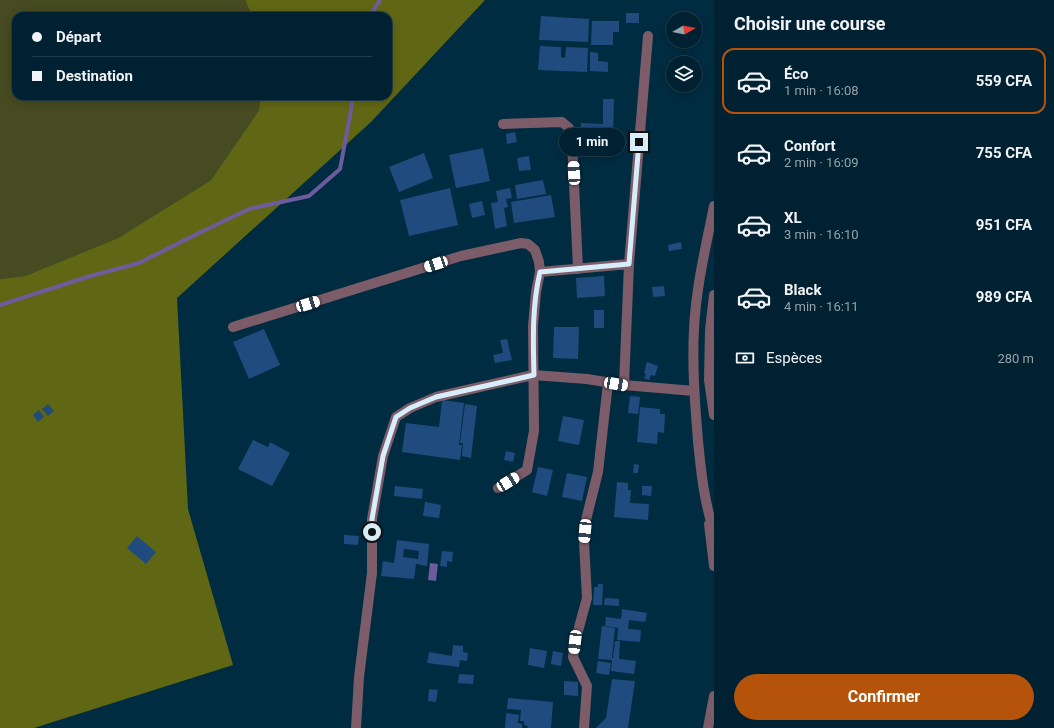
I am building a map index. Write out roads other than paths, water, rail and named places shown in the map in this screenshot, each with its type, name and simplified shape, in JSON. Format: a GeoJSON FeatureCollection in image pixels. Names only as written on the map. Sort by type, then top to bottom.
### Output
{"type":"FeatureCollection","features":[{"type":"Feature","properties":{"kind":"street"},"geometry":{"type":"LineString","coordinates":[[624,385],[629,264],[648,36]]}},
{"type":"Feature","properties":{"kind":"street"},"geometry":{"type":"LineString","coordinates":[[503,124],[562,122],[569,128],[572,141],[578,268]]}},
{"type":"Feature","properties":{"kind":"street"},"geometry":{"type":"LineString","coordinates":[[714,206],[700,275],[694,328],[694,391],[699,452],[709,516],[714,566]]}},
{"type":"Feature","properties":{"kind":"street"},"geometry":{"type":"LineString","coordinates":[[233,327],[461,256],[521,243],[528,244],[535,250],[539,262],[540,272],[532,326],[534,431],[527,470],[498,488]]}},
{"type":"Feature","properties":{"kind":"street"},"geometry":{"type":"LineString","coordinates":[[540,272],[629,264]]}},
{"type":"Feature","properties":{"kind":"street"},"geometry":{"type":"LineString","coordinates":[[714,295],[710,330],[709,380],[714,415]]}},
{"type":"Feature","properties":{"kind":"street"},"geometry":{"type":"LineString","coordinates":[[356,728],[359,676],[372,573],[372,519],[383,456],[396,417],[410,408],[436,397],[534,375],[587,379],[624,385],[694,391]]}},
{"type":"Feature","properties":{"kind":"street"},"geometry":{"type":"LineString","coordinates":[[584,728],[587,686],[574,657],[575,642],[587,598],[584,542],[586,520],[598,472],[608,383]]}},
{"type":"Feature","properties":{"kind":"street"},"geometry":{"type":"LineString","coordinates":[[709,516],[714,531]]}},
{"type":"Feature","properties":{"kind":"street"},"geometry":{"type":"LineString","coordinates":[[708,728],[714,696]]}},
{"type":"Feature","properties":{"kind":"waterway"},"geometry":{"type":"LineString","coordinates":[[372,12],[380,0]]}},
{"type":"Feature","properties":{"kind":"waterway"},"geometry":{"type":"LineString","coordinates":[[0,305],[87,277],[139,263],[249,209],[309,196],[340,169],[352,100]]}}]}
